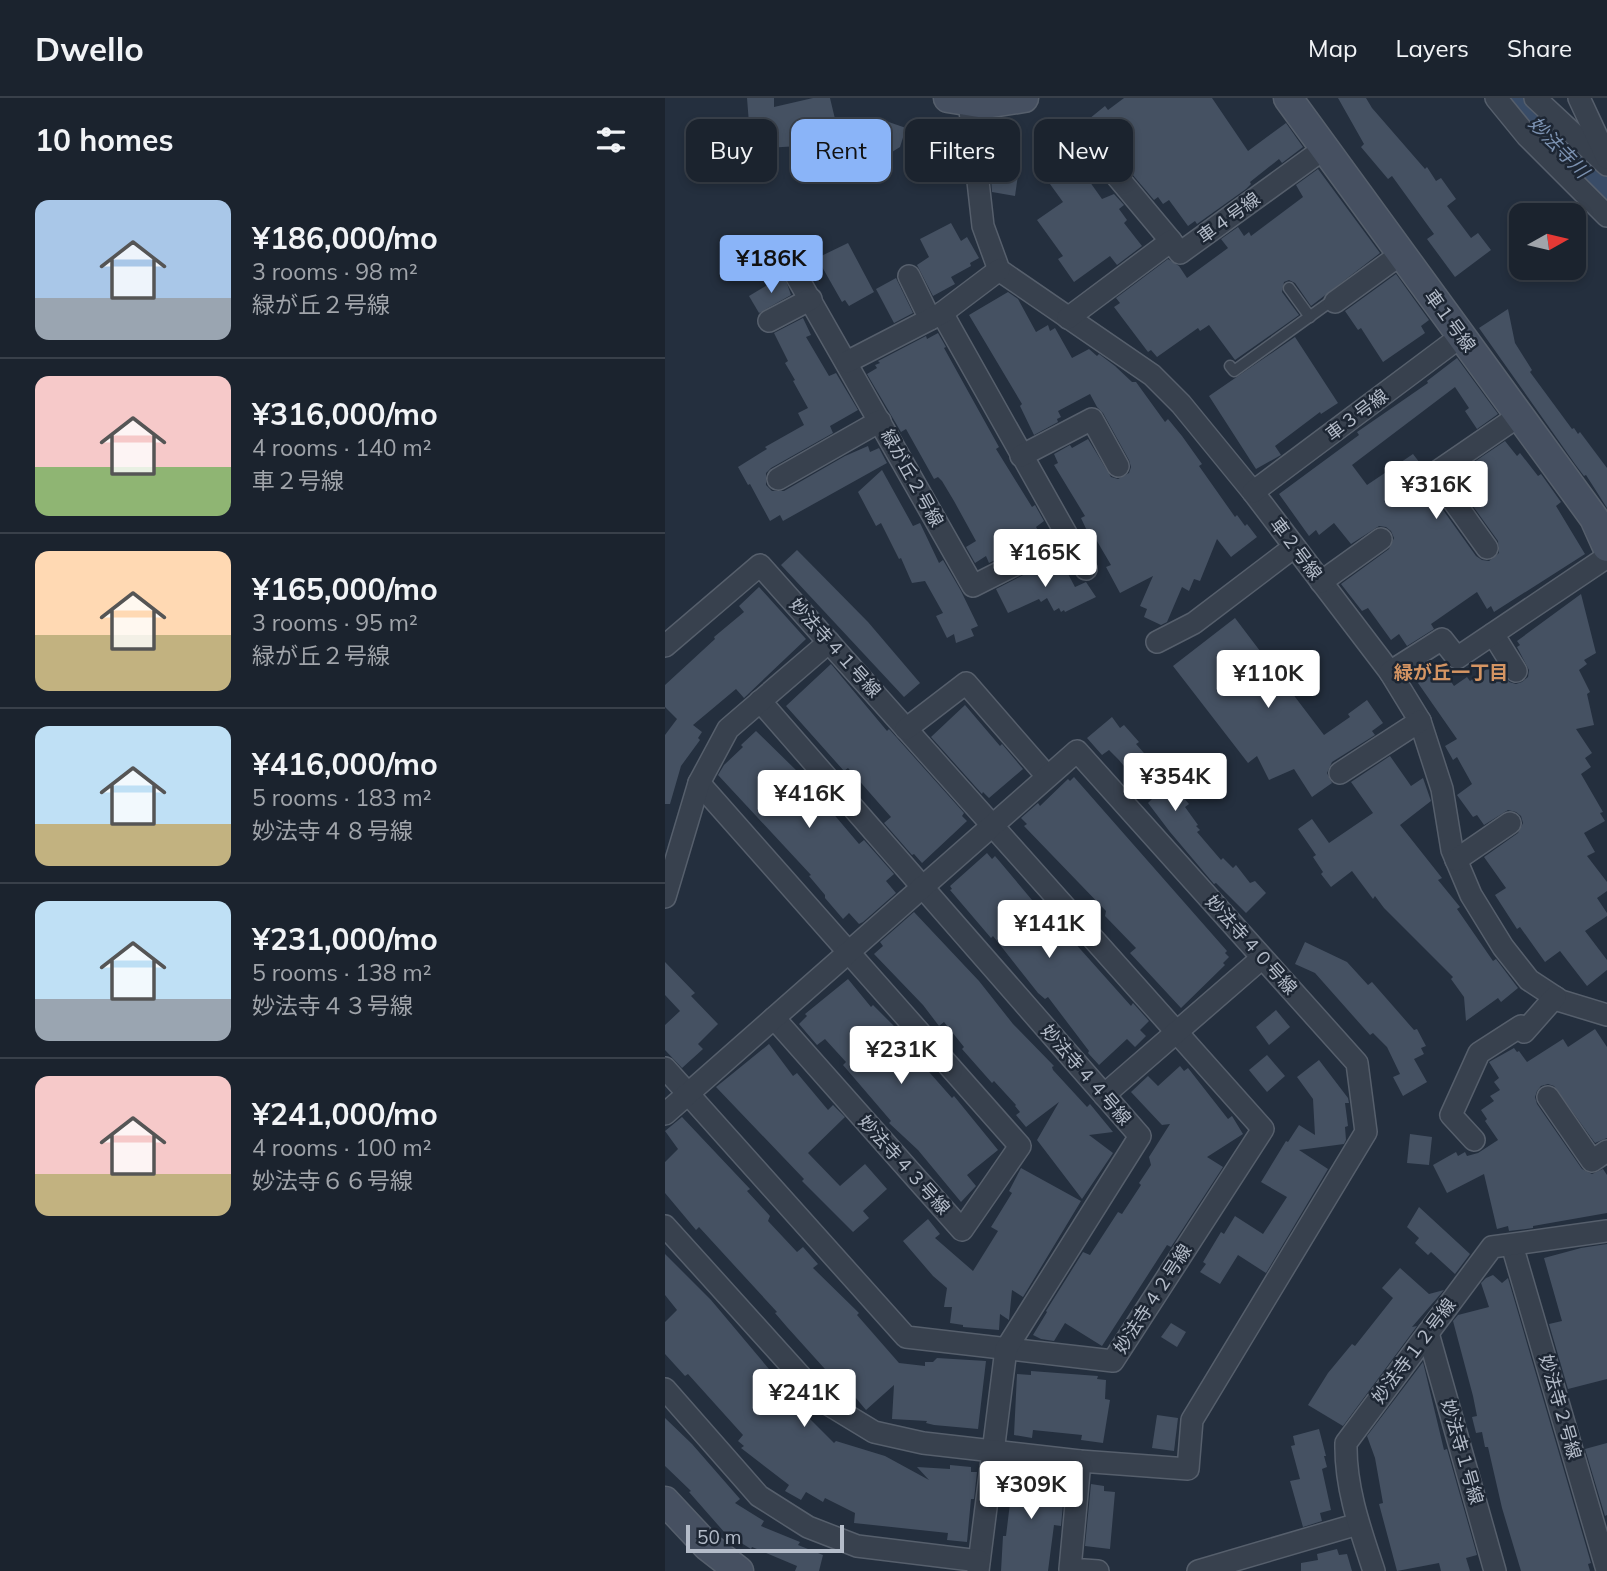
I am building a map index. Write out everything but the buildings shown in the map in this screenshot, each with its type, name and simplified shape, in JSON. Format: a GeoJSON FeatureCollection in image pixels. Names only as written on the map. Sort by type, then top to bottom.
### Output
{"type":"FeatureCollection","features":[{"type":"Feature","properties":{"kind":"street"},"geometry":{"type":"LineString","coordinates":[[847,362],[936,316],[999,270],[983,226],[959,100],[996,104],[1024,98]]}},
{"type":"Feature","properties":{"kind":"street","name":"車１号線"},"geometry":{"type":"LineString","coordinates":[[1288,98],[1594,517],[1607,547]]}},
{"type":"Feature","properties":{"kind":"street"},"geometry":{"type":"LineString","coordinates":[[1496,98],[1527,136],[1607,216]]}},
{"type":"Feature","properties":{"kind":"street"},"geometry":{"type":"LineString","coordinates":[[1535,98],[1607,165]]}},
{"type":"Feature","properties":{"kind":"street"},"geometry":{"type":"LineString","coordinates":[[1579,98],[1607,158]]}},
{"type":"Feature","properties":{"kind":"street","name":"車４号線"},"geometry":{"type":"LineString","coordinates":[[1068,317],[1171,242],[1180,253],[1325,148]]}},
{"type":"Feature","properties":{"kind":"street"},"geometry":{"type":"LineString","coordinates":[[1122,182],[1171,242]]}},
{"type":"Feature","properties":{"kind":"street"},"geometry":{"type":"LineString","coordinates":[[1335,302],[1401,254]]}},
{"type":"Feature","properties":{"kind":"street","name":"車２号線"},"geometry":{"type":"LineString","coordinates":[[999,270],[1152,375],[1181,404],[1253,492],[1390,671],[1419,720],[1442,789],[1452,850],[1471,895],[1503,947],[1529,980],[1561,1001],[1607,1015]]}},
{"type":"Feature","properties":{"kind":"street"},"geometry":{"type":"LineString","coordinates":[[909,276],[1021,456],[1086,569]]}},
{"type":"Feature","properties":{"kind":"street","name":"緑が丘２号線"},"geometry":{"type":"LineString","coordinates":[[797,277],[972,586],[1068,538]]}},
{"type":"Feature","properties":{"kind":"street"},"geometry":{"type":"LineString","coordinates":[[769,321],[811,299]]}},
{"type":"Feature","properties":{"kind":"street","name":"車３号線"},"geometry":{"type":"LineString","coordinates":[[1253,492],[1460,337]]}},
{"type":"Feature","properties":{"kind":"street"},"geometry":{"type":"LineString","coordinates":[[1487,548],[1434,474],[1520,415]]}},
{"type":"Feature","properties":{"kind":"street"},"geometry":{"type":"LineString","coordinates":[[1021,456],[1092,419],[1118,466]]}},
{"type":"Feature","properties":{"kind":"street"},"geometry":{"type":"LineString","coordinates":[[778,480],[809,451],[880,421]]}},
{"type":"Feature","properties":{"kind":"street"},"geometry":{"type":"LineString","coordinates":[[1321,582],[1381,539]]}},
{"type":"Feature","properties":{"kind":"street"},"geometry":{"type":"LineString","coordinates":[[1157,642],[1195,623],[1294,547]]}},
{"type":"Feature","properties":{"kind":"street"},"geometry":{"type":"LineString","coordinates":[[1390,671],[1442,639],[1457,658],[1607,557]]}},
{"type":"Feature","properties":{"kind":"street","name":"妙法寺４１号線"},"geometry":{"type":"LineString","coordinates":[[665,646],[760,565],[992,826]]}},
{"type":"Feature","properties":{"kind":"street"},"geometry":{"type":"LineString","coordinates":[[1493,634],[1516,671]]}},
{"type":"Feature","properties":{"kind":"street"},"geometry":{"type":"LineString","coordinates":[[665,897],[699,783],[728,729],[829,642]]}},
{"type":"Feature","properties":{"kind":"street"},"geometry":{"type":"LineString","coordinates":[[906,729],[966,683],[1047,776]]}},
{"type":"Feature","properties":{"kind":"street","name":"妙法寺４４号線"},"geometry":{"type":"LineString","coordinates":[[760,701],[1140,1136],[1006,1349]]}},
{"type":"Feature","properties":{"kind":"street"},"geometry":{"type":"LineString","coordinates":[[1340,773],[1419,720]]}},
{"type":"Feature","properties":{"kind":"street","name":"妙法寺４０号線"},"geometry":{"type":"LineString","coordinates":[[665,1114],[1077,751],[1357,1063],[1366,1132],[1192,1420],[1188,1469],[1080,1461],[923,1443],[874,1432],[823,1401],[665,1226]]}},
{"type":"Feature","properties":{"kind":"street"},"geometry":{"type":"LineString","coordinates":[[699,783],[849,950]]}},
{"type":"Feature","properties":{"kind":"street"},"geometry":{"type":"LineString","coordinates":[[1456,860],[1510,823]]}},
{"type":"Feature","properties":{"kind":"street","name":"妙法寺４２号線"},"geometry":{"type":"LineString","coordinates":[[665,1068],[906,1337],[1113,1361],[1263,1129],[992,826]]}},
{"type":"Feature","properties":{"kind":"street","name":"妙法寺４３号線"},"geometry":{"type":"LineString","coordinates":[[774,1018],[962,1230],[1020,1146],[849,950]]}},
{"type":"Feature","properties":{"kind":"street"},"geometry":{"type":"LineString","coordinates":[[1104,1095],[1262,958]]}},
{"type":"Feature","properties":{"kind":"street"},"geometry":{"type":"LineString","coordinates":[[1474,1140],[1451,1115],[1479,1054],[1521,1026],[1524,1032],[1555,997]]}},
{"type":"Feature","properties":{"kind":"street"},"geometry":{"type":"LineString","coordinates":[[1548,1097],[1592,1161],[1607,1152]]}},
{"type":"Feature","properties":{"kind":"street","name":"妙法寺１２号線"},"geometry":{"type":"LineString","coordinates":[[1374,1571],[1358,1524],[1345,1469],[1346,1443],[1492,1247],[1607,1231]]}},
{"type":"Feature","properties":{"kind":"street","name":"妙法寺２号線"},"geometry":{"type":"LineString","coordinates":[[1512,1245],[1607,1570]]}},
{"type":"Feature","properties":{"kind":"street","name":"妙法寺１号線"},"geometry":{"type":"LineString","coordinates":[[1428,1333],[1495,1571]]}},
{"type":"Feature","properties":{"kind":"street"},"geometry":{"type":"LineString","coordinates":[[665,1389],[759,1496],[807,1527],[857,1546],[979,1566],[1006,1349]]}},
{"type":"Feature","properties":{"kind":"street"},"geometry":{"type":"LineString","coordinates":[[1080,1461],[1070,1569],[1098,1571]]}},
{"type":"Feature","properties":{"kind":"street"},"geometry":{"type":"LineString","coordinates":[[665,1501],[707,1546],[739,1571]]}},
{"type":"Feature","properties":{"kind":"street"},"geometry":{"type":"LineString","coordinates":[[1198,1571],[1358,1524]]}},
{"type":"Feature","properties":{"kind":"lane"},"geometry":{"type":"LineString","coordinates":[[1289,288],[1310,317]]}},
{"type":"Feature","properties":{"kind":"lane"},"geometry":{"type":"LineString","coordinates":[[1230,366],[1234,370],[1330,302],[1335,302]]}},
{"type":"Feature","properties":{"kind":"waterway","name":"妙法寺川"},"geometry":{"type":"LineString","coordinates":[[1510,98],[1607,197]]}},
{"type":"Feature","properties":{"kind":"district","name":"緑が丘一丁目"},"geometry":{"type":"Point","coordinates":[1451,672]}}]}
